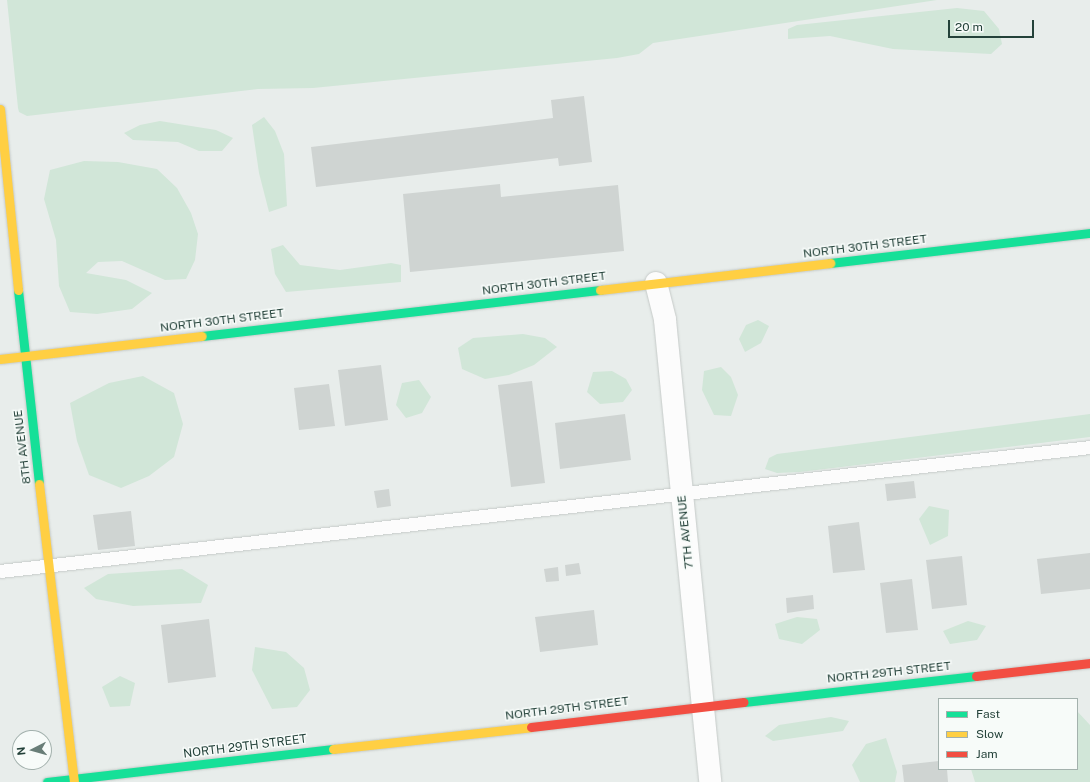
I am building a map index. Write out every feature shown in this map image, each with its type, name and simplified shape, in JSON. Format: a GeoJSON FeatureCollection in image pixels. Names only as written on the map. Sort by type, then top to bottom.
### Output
{"type":"FeatureCollection","features":[{"type":"Feature","properties":{"kind":"street","name":"8TH AVENUE"},"geometry":{"type":"LineString","coordinates":[[0,109],[24,356],[74,781]]}},
{"type":"Feature","properties":{"kind":"street","name":"NORTH 30TH STREET"},"geometry":{"type":"LineString","coordinates":[[0,359],[1090,233]]}},
{"type":"Feature","properties":{"kind":"street","name":"7TH AVENUE"},"geometry":{"type":"LineString","coordinates":[[656,283],[664,320],[683,495],[710,782]]}},
{"type":"Feature","properties":{"kind":"street","name":"NORTH 29TH STREET"},"geometry":{"type":"LineString","coordinates":[[47,782],[74,781],[703,706],[1090,663]]}},
{"type":"Feature","properties":{"kind":"lane"},"geometry":{"type":"LineString","coordinates":[[0,571],[348,530],[683,495],[1090,447]]}},
{"type":"Feature","properties":{"kind":"green space"},"geometry":{"type":"Polygon","coordinates":[[[7,0],[937,0],[653,43],[639,54],[617,58],[313,88],[258,89],[27,116],[19,112],[18,108],[7,0]]]}},
{"type":"Feature","properties":{"kind":"green space"},"geometry":{"type":"Polygon","coordinates":[[[957,8],[984,11],[999,29],[1002,44],[991,54],[893,49],[830,36],[788,39],[788,29],[797,25],[957,8]]]}},
{"type":"Feature","properties":{"kind":"green space"},"geometry":{"type":"Polygon","coordinates":[[[264,117],[275,131],[284,154],[287,206],[269,212],[259,173],[252,125],[264,117]]]}},
{"type":"Feature","properties":{"kind":"green space"},"geometry":{"type":"Polygon","coordinates":[[[160,121],[216,130],[233,138],[222,151],[199,151],[178,142],[133,140],[124,133],[140,125],[160,121]]]}},
{"type":"Feature","properties":{"kind":"green space"},"geometry":{"type":"Polygon","coordinates":[[[84,161],[118,162],[157,169],[177,188],[191,213],[198,234],[195,260],[186,279],[165,280],[122,261],[98,262],[86,273],[126,280],[152,293],[132,309],[97,314],[70,312],[59,286],[56,240],[44,199],[50,170],[84,161]]]}},
{"type":"Feature","properties":{"kind":"green space"},"geometry":{"type":"Polygon","coordinates":[[[283,245],[300,265],[340,270],[391,263],[401,265],[401,282],[286,292],[275,274],[271,249],[283,245]]]}},
{"type":"Feature","properties":{"kind":"green space"},"geometry":{"type":"Polygon","coordinates":[[[758,320],[769,326],[761,343],[745,352],[739,339],[746,325],[758,320]]]}},
{"type":"Feature","properties":{"kind":"green space"},"geometry":{"type":"Polygon","coordinates":[[[523,334],[545,338],[557,347],[534,365],[509,375],[485,379],[462,369],[458,348],[473,338],[523,334]]]}},
{"type":"Feature","properties":{"kind":"green space"},"geometry":{"type":"Polygon","coordinates":[[[721,367],[731,377],[738,395],[731,416],[714,415],[702,390],[704,371],[721,367]]]}},
{"type":"Feature","properties":{"kind":"green space"},"geometry":{"type":"Polygon","coordinates":[[[612,371],[626,379],[632,390],[623,402],[600,404],[587,392],[593,372],[612,371]]]}},
{"type":"Feature","properties":{"kind":"green space"},"geometry":{"type":"Polygon","coordinates":[[[143,376],[174,393],[183,424],[174,457],[149,476],[121,488],[89,475],[77,441],[70,403],[109,383],[143,376]]]}},
{"type":"Feature","properties":{"kind":"green space"},"geometry":{"type":"Polygon","coordinates":[[[419,380],[431,397],[422,413],[406,418],[396,405],[402,383],[419,380]]]}},
{"type":"Feature","properties":{"kind":"green space"},"geometry":{"type":"Polygon","coordinates":[[[1090,414],[1090,437],[800,472],[777,473],[765,469],[769,458],[777,454],[1090,414]]]}},
{"type":"Feature","properties":{"kind":"green space"},"geometry":{"type":"Polygon","coordinates":[[[929,506],[949,510],[948,536],[930,545],[919,519],[929,506]]]}},
{"type":"Feature","properties":{"kind":"green space"},"geometry":{"type":"Polygon","coordinates":[[[182,569],[208,585],[201,603],[133,606],[96,599],[84,588],[108,574],[182,569]]]}},
{"type":"Feature","properties":{"kind":"green space"},"geometry":{"type":"Polygon","coordinates":[[[797,617],[817,619],[820,630],[802,644],[779,639],[775,624],[797,617]]]}},
{"type":"Feature","properties":{"kind":"green space"},"geometry":{"type":"Polygon","coordinates":[[[968,621],[986,626],[977,640],[950,644],[943,631],[968,621]]]}},
{"type":"Feature","properties":{"kind":"green space"},"geometry":{"type":"Polygon","coordinates":[[[255,647],[286,652],[304,668],[310,690],[297,707],[272,709],[252,670],[255,647]]]}},
{"type":"Feature","properties":{"kind":"green space"},"geometry":{"type":"Polygon","coordinates":[[[120,676],[135,683],[130,706],[110,707],[102,687],[120,676]]]}},
{"type":"Feature","properties":{"kind":"green space"},"geometry":{"type":"Polygon","coordinates":[[[1078,712],[1090,725],[1090,782],[975,782],[971,770],[1078,770],[1078,712]]]}},
{"type":"Feature","properties":{"kind":"green space"},"geometry":{"type":"Polygon","coordinates":[[[831,717],[849,721],[843,731],[773,741],[765,736],[779,725],[831,717]]]}},
{"type":"Feature","properties":{"kind":"green space"},"geometry":{"type":"Polygon","coordinates":[[[886,738],[897,772],[895,782],[860,782],[852,765],[866,744],[886,738]]]}},
{"type":"Feature","properties":{"kind":"building"},"geometry":{"type":"Polygon","coordinates":[[[584,96],[592,162],[559,166],[558,158],[316,187],[311,147],[553,118],[551,100],[584,96]]]}},
{"type":"Feature","properties":{"kind":"building"},"geometry":{"type":"Polygon","coordinates":[[[500,184],[501,197],[618,185],[624,251],[410,272],[403,194],[500,184]]]}},
{"type":"Feature","properties":{"kind":"building"},"geometry":{"type":"Polygon","coordinates":[[[381,365],[388,420],[345,426],[338,370],[381,365]]]}},
{"type":"Feature","properties":{"kind":"building"},"geometry":{"type":"Polygon","coordinates":[[[532,381],[545,483],[511,487],[498,385],[532,381]]]}},
{"type":"Feature","properties":{"kind":"building"},"geometry":{"type":"Polygon","coordinates":[[[329,384],[335,426],[299,430],[294,388],[329,384]]]}},
{"type":"Feature","properties":{"kind":"building"},"geometry":{"type":"Polygon","coordinates":[[[625,414],[631,460],[560,469],[555,423],[625,414]]]}},
{"type":"Feature","properties":{"kind":"building"},"geometry":{"type":"Polygon","coordinates":[[[914,481],[916,498],[887,501],[885,484],[914,481]]]}},
{"type":"Feature","properties":{"kind":"building"},"geometry":{"type":"Polygon","coordinates":[[[389,489],[391,506],[377,508],[374,491],[389,489]]]}},
{"type":"Feature","properties":{"kind":"building"},"geometry":{"type":"Polygon","coordinates":[[[131,511],[135,546],[98,550],[93,515],[131,511]]]}},
{"type":"Feature","properties":{"kind":"building"},"geometry":{"type":"Polygon","coordinates":[[[859,522],[865,570],[833,573],[828,526],[859,522]]]}},
{"type":"Feature","properties":{"kind":"building"},"geometry":{"type":"Polygon","coordinates":[[[1090,553],[1090,589],[1041,594],[1037,559],[1090,553]]]}},
{"type":"Feature","properties":{"kind":"building"},"geometry":{"type":"Polygon","coordinates":[[[962,556],[967,605],[932,609],[926,560],[962,556]]]}},
{"type":"Feature","properties":{"kind":"building"},"geometry":{"type":"Polygon","coordinates":[[[579,563],[581,574],[566,576],[565,565],[579,563]]]}},
{"type":"Feature","properties":{"kind":"building"},"geometry":{"type":"Polygon","coordinates":[[[558,567],[559,581],[546,582],[544,569],[558,567]]]}},
{"type":"Feature","properties":{"kind":"building"},"geometry":{"type":"Polygon","coordinates":[[[912,579],[918,630],[886,633],[880,583],[912,579]]]}},
{"type":"Feature","properties":{"kind":"building"},"geometry":{"type":"Polygon","coordinates":[[[813,595],[814,609],[787,613],[786,598],[813,595]]]}},
{"type":"Feature","properties":{"kind":"building"},"geometry":{"type":"Polygon","coordinates":[[[594,610],[598,645],[540,652],[535,617],[594,610]]]}},
{"type":"Feature","properties":{"kind":"building"},"geometry":{"type":"Polygon","coordinates":[[[209,619],[216,677],[168,683],[161,625],[209,619]]]}},
{"type":"Feature","properties":{"kind":"building"},"geometry":{"type":"Polygon","coordinates":[[[938,761],[938,770],[947,770],[948,782],[904,782],[902,765],[938,761]]]}},
{"type":"Feature","properties":{"kind":"traffic: fast"},"geometry":{"type":"LineString","coordinates":[[830,263],[1090,233]]}},
{"type":"Feature","properties":{"kind":"traffic: fast"},"geometry":{"type":"LineString","coordinates":[[18,290],[39,484]]}},
{"type":"Feature","properties":{"kind":"traffic: fast"},"geometry":{"type":"LineString","coordinates":[[202,336],[600,290]]}},
{"type":"Feature","properties":{"kind":"traffic: fast"},"geometry":{"type":"LineString","coordinates":[[744,702],[976,676]]}},
{"type":"Feature","properties":{"kind":"traffic: fast"},"geometry":{"type":"LineString","coordinates":[[47,782],[333,749]]}},
{"type":"Feature","properties":{"kind":"traffic: slow"},"geometry":{"type":"LineString","coordinates":[[0,109],[18,290]]}},
{"type":"Feature","properties":{"kind":"traffic: slow"},"geometry":{"type":"LineString","coordinates":[[600,290],[830,263]]}},
{"type":"Feature","properties":{"kind":"traffic: slow"},"geometry":{"type":"LineString","coordinates":[[0,359],[202,336]]}},
{"type":"Feature","properties":{"kind":"traffic: slow"},"geometry":{"type":"LineString","coordinates":[[39,484],[74,782]]}},
{"type":"Feature","properties":{"kind":"traffic: slow"},"geometry":{"type":"LineString","coordinates":[[333,749],[531,727]]}},
{"type":"Feature","properties":{"kind":"traffic: jam"},"geometry":{"type":"LineString","coordinates":[[976,676],[1090,663]]}},
{"type":"Feature","properties":{"kind":"traffic: jam"},"geometry":{"type":"LineString","coordinates":[[531,727],[744,702]]}}]}
